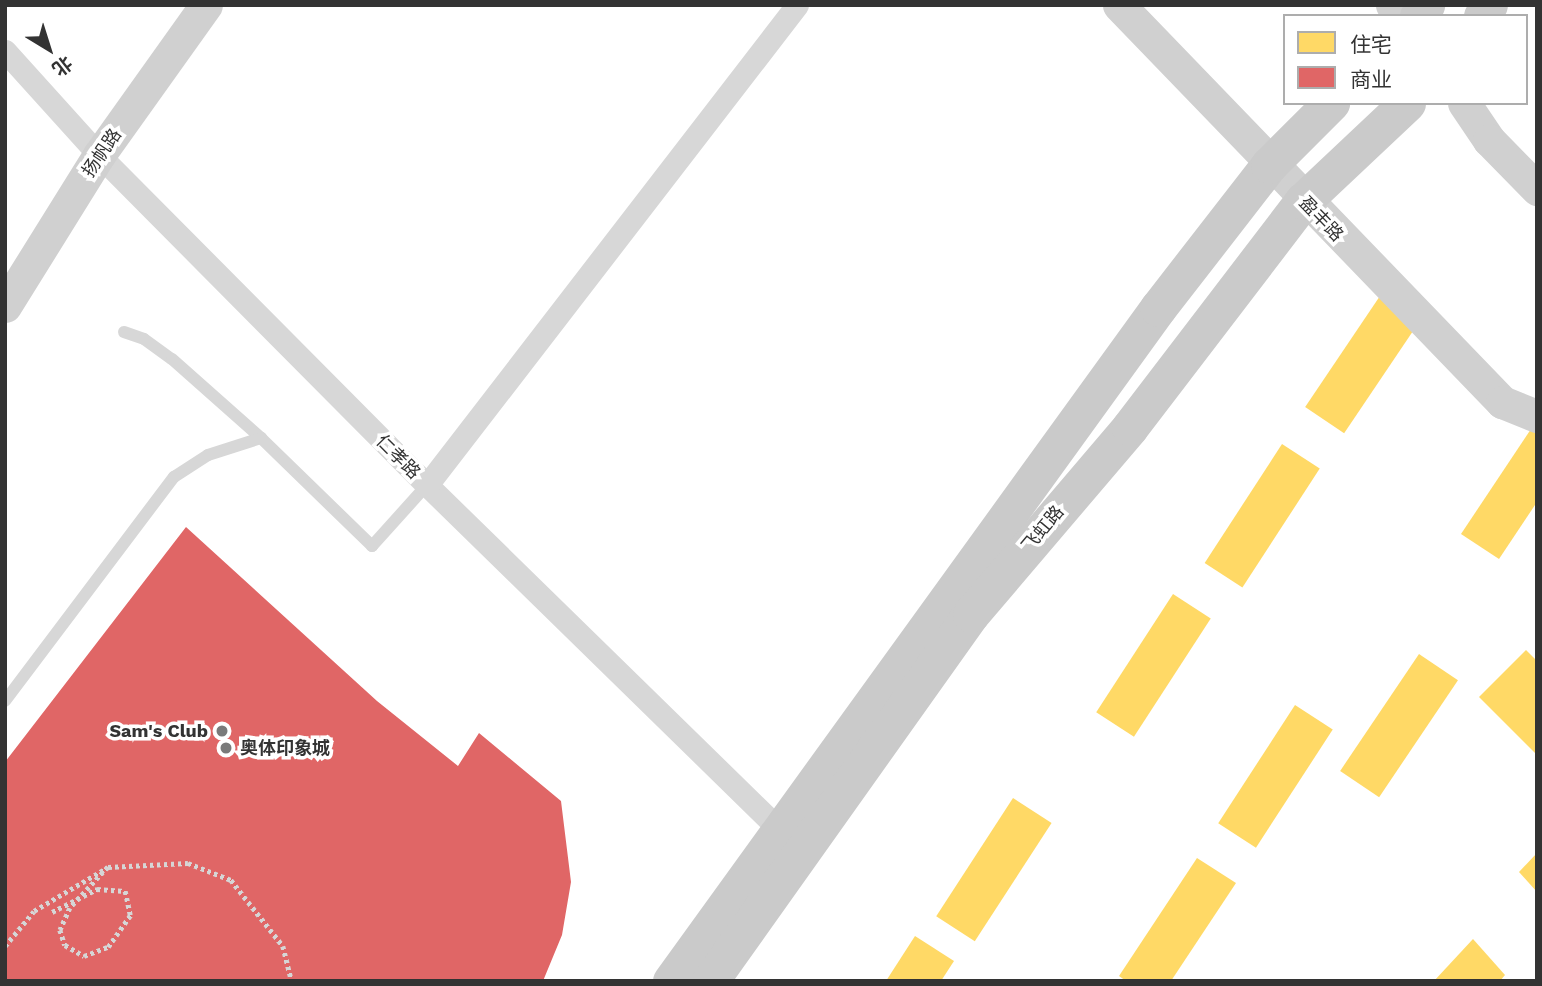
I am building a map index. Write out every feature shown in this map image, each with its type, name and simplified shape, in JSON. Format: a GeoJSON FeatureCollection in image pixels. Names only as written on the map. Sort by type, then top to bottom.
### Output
{"type":"FeatureCollection","features":[{"type":"Feature","properties":{"kind":"main road","name":"扬帆路"},"geometry":{"type":"LineString","coordinates":[[5,306],[99,155],[206,5]]}},
{"type":"Feature","properties":{"kind":"main road","name":"盈丰路"},"geometry":{"type":"LineString","coordinates":[[1119,5],[1303,201],[1502,402],[1537,416]]}},
{"type":"Feature","properties":{"kind":"main road","name":"飞虹路"},"geometry":{"type":"LineString","coordinates":[[710,981],[790,840],[1158,308],[1269,165],[1329,105]]}},
{"type":"Feature","properties":{"kind":"main road","name":"飞虹路"},"geometry":{"type":"LineString","coordinates":[[671,981],[790,840],[971,614],[1130,427],[1303,201],[1405,105]]}},
{"type":"Feature","properties":{"kind":"main road"},"geometry":{"type":"LineString","coordinates":[[1465,105],[1489,140],[1537,189]]}},
{"type":"Feature","properties":{"kind":"street"},"geometry":{"type":"LineString","coordinates":[[427,485],[797,5]]}},
{"type":"Feature","properties":{"kind":"street","name":"仁孝路"},"geometry":{"type":"LineString","coordinates":[[5,51],[99,155],[427,485],[790,840]]}},
{"type":"Feature","properties":{"kind":"lane"},"geometry":{"type":"LineString","coordinates":[[124,332],[144,339],[172,359],[261,438],[372,546],[427,485]]}},
{"type":"Feature","properties":{"kind":"lane"},"geometry":{"type":"LineString","coordinates":[[5,701],[174,477],[208,455],[261,438]]}},
{"type":"Feature","properties":{"kind":"path"},"geometry":{"type":"LineString","coordinates":[[5,946],[34,911],[108,867],[188,863],[231,880],[283,946],[292,981]]}},
{"type":"Feature","properties":{"kind":"path"},"geometry":{"type":"LineString","coordinates":[[52,912],[61,904],[73,899],[85,894],[97,889],[125,891],[130,915],[108,947],[84,956],[65,945],[60,930],[70,908],[78,900],[85,892],[100,875],[108,867]]}},
{"type":"Feature","properties":{"kind":"building: 住宅"},"geometry":{"type":"Polygon","coordinates":[[[1384,290],[1423,316],[1344,433],[1305,407],[1384,290]]]}},
{"type":"Feature","properties":{"kind":"building: 住宅"},"geometry":{"type":"Polygon","coordinates":[[[1537,420],[1537,502],[1499,559],[1461,534],[1537,420]]]}},
{"type":"Feature","properties":{"kind":"building: 住宅"},"geometry":{"type":"Polygon","coordinates":[[[1282,444],[1320,469],[1242,588],[1205,563],[1282,444]]]}},
{"type":"Feature","properties":{"kind":"building: 住宅"},"geometry":{"type":"Polygon","coordinates":[[[1173,594],[1211,619],[1134,737],[1096,712],[1173,594]]]}},
{"type":"Feature","properties":{"kind":"building: 住宅"},"geometry":{"type":"Polygon","coordinates":[[[1526,650],[1537,661],[1537,755],[1479,697],[1526,650]]]}},
{"type":"Feature","properties":{"kind":"building: 住宅"},"geometry":{"type":"Polygon","coordinates":[[[1419,654],[1458,680],[1379,797],[1340,771],[1419,654]]]}},
{"type":"Feature","properties":{"kind":"building: 住宅"},"geometry":{"type":"Polygon","coordinates":[[[1295,705],[1333,730],[1256,848],[1218,823],[1295,705]]]}},
{"type":"Feature","properties":{"kind":"building: 住宅"},"geometry":{"type":"Polygon","coordinates":[[[1013,798],[1052,823],[975,941],[936,916],[1013,798]]]}},
{"type":"Feature","properties":{"kind":"building: 住宅"},"geometry":{"type":"Polygon","coordinates":[[[1537,853],[1537,892],[1519,872],[1537,853]]]}},
{"type":"Feature","properties":{"kind":"building: 住宅"},"geometry":{"type":"Polygon","coordinates":[[[1197,858],[1236,883],[1171,981],[1126,981],[1119,976],[1197,858]]]}},
{"type":"Feature","properties":{"kind":"building: 住宅"},"geometry":{"type":"Polygon","coordinates":[[[915,936],[954,961],[941,981],[886,981],[915,936]]]}},
{"type":"Feature","properties":{"kind":"building: 住宅"},"geometry":{"type":"Polygon","coordinates":[[[1473,939],[1505,975],[1500,981],[1434,981],[1473,939]]]}},
{"type":"Feature","properties":{"kind":"building: 商业","name":"奥体印象城"},"geometry":{"type":"Polygon","coordinates":[[[186,527],[377,701],[458,766],[479,733],[561,801],[571,882],[562,935],[543,981],[5,981],[5,762],[186,527]]]}},
{"type":"Feature","properties":{"kind":"place","name":"Sam's Club"},"geometry":{"type":"Point","coordinates":[222,731]}},
{"type":"Feature","properties":{"kind":"place","name":"奥体印象城"},"geometry":{"type":"Point","coordinates":[226,748]}}]}
